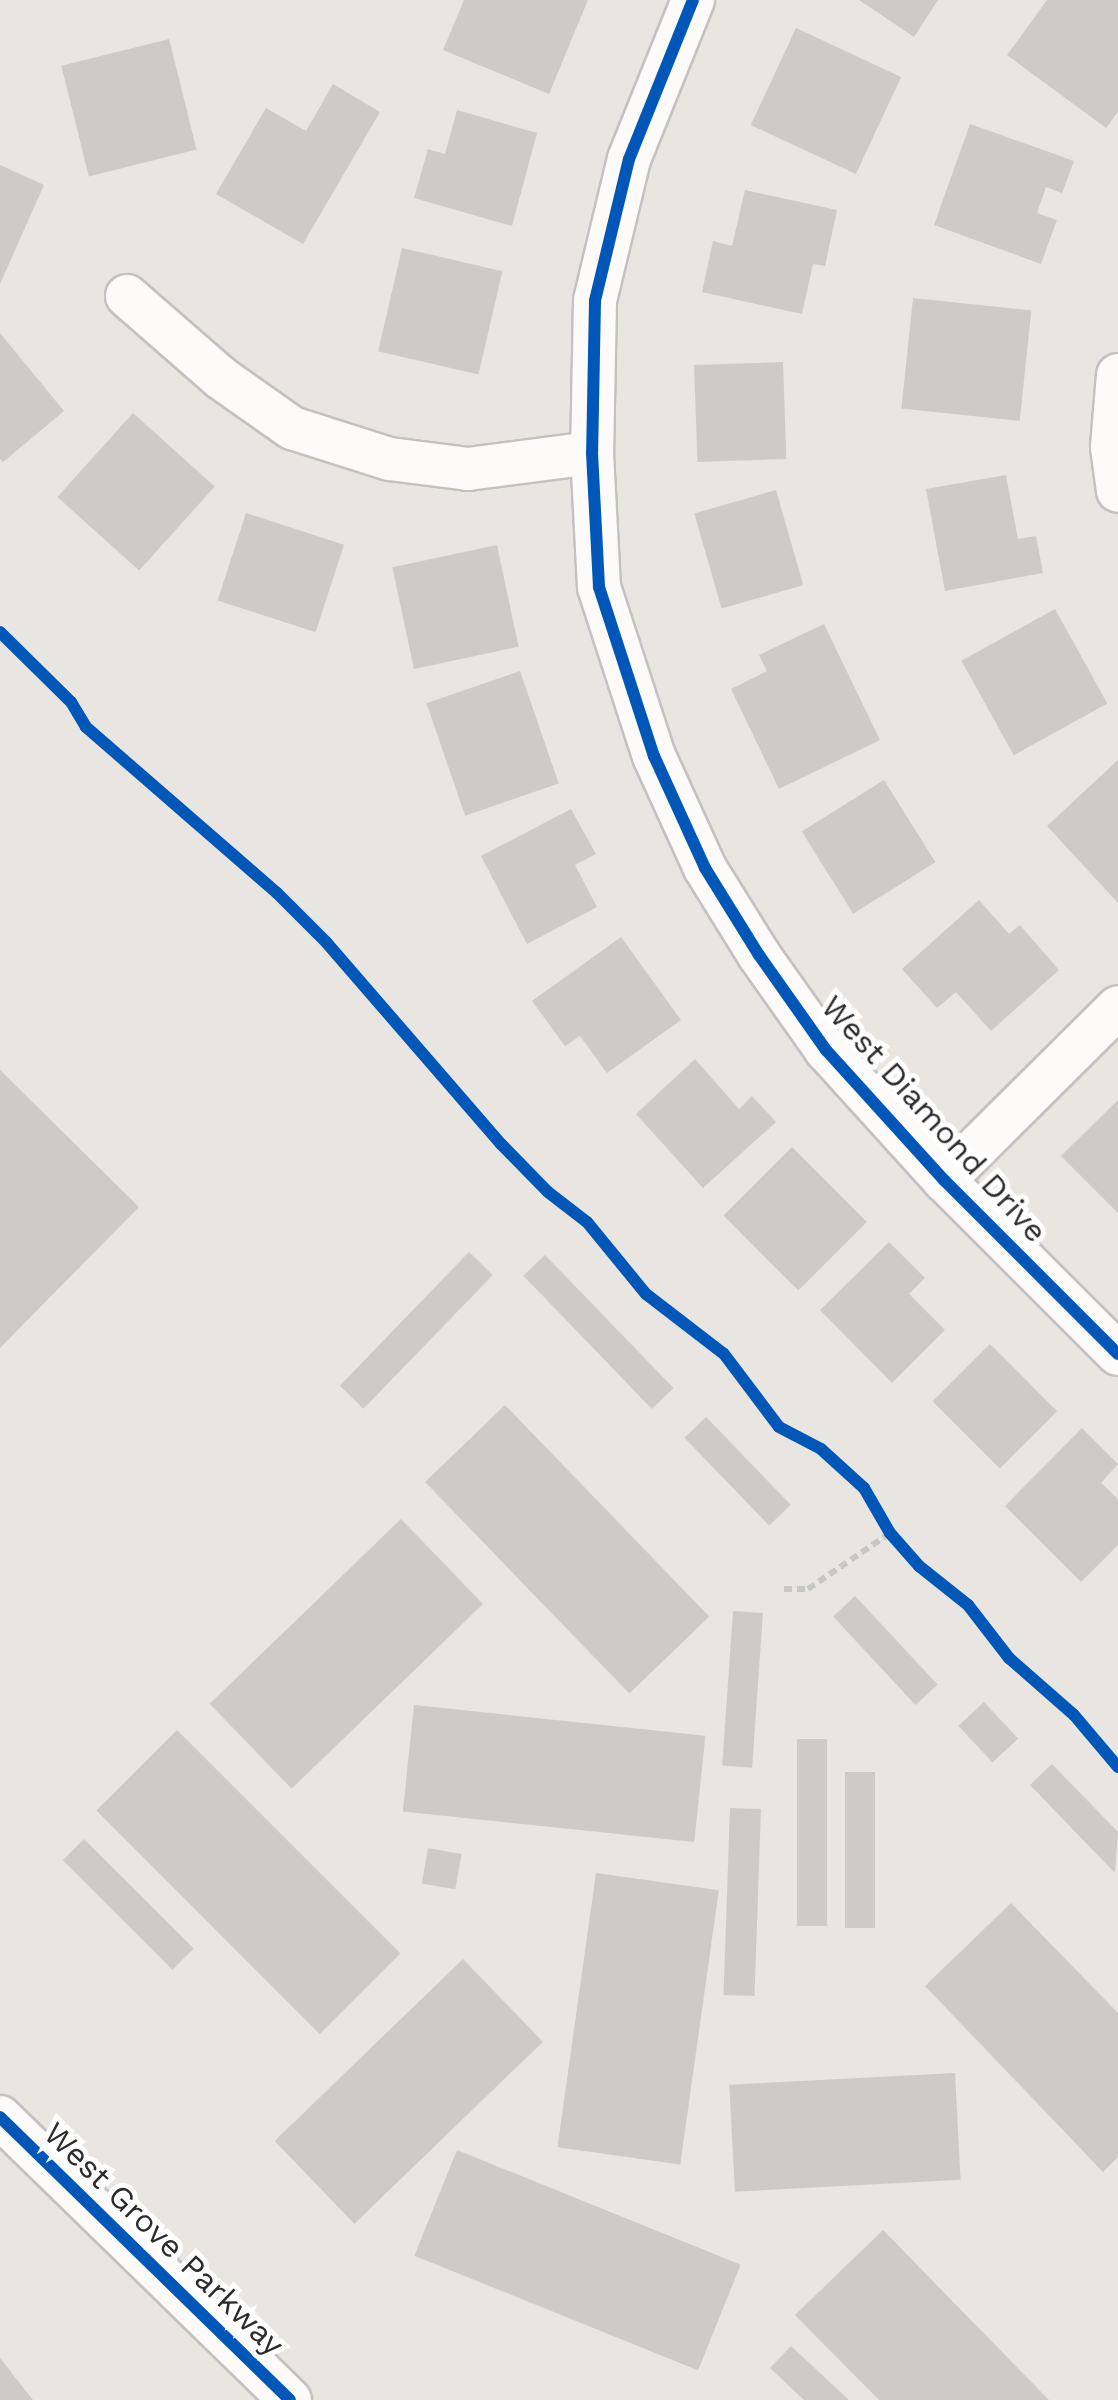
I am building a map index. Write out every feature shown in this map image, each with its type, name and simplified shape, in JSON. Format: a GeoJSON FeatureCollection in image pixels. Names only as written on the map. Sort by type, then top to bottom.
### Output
{"type":"FeatureCollection","features":[{"type":"Feature","properties":{"kind":"street","name":"West Diamond Drive"},"geometry":{"type":"LineString","coordinates":[[693,0],[629,159],[595,301],[592,453],[599,588],[654,756],[705,868],[759,955],[826,1050],[944,1180],[1118,1354]]}},
{"type":"Feature","properties":{"kind":"street"},"geometry":{"type":"LineString","coordinates":[[127,296],[222,378],[292,428],[390,459],[468,469],[592,453]]}},
{"type":"Feature","properties":{"kind":"street"},"geometry":{"type":"LineString","coordinates":[[1118,375],[1112,447],[1118,492]]}},
{"type":"Feature","properties":{"kind":"street"},"geometry":{"type":"LineString","coordinates":[[944,1180],[1118,1007]]}},
{"type":"Feature","properties":{"kind":"street","name":"West Grove Parkway"},"geometry":{"type":"LineString","coordinates":[[0,2116],[290,2400]]}},
{"type":"Feature","properties":{"kind":"path"},"geometry":{"type":"LineString","coordinates":[[784,1589],[808,1588],[895,1538],[882,1518]]}},
{"type":"Feature","properties":{"kind":"building"},"geometry":{"type":"Polygon","coordinates":[[[464,0],[588,0],[549,94],[443,50],[464,0]]]}},
{"type":"Feature","properties":{"kind":"building"},"geometry":{"type":"Polygon","coordinates":[[[859,0],[938,0],[914,37],[859,0]]]}},
{"type":"Feature","properties":{"kind":"building"},"geometry":{"type":"Polygon","coordinates":[[[1047,0],[1118,0],[1118,112],[1106,128],[1007,55],[1047,0]]]}},
{"type":"Feature","properties":{"kind":"building"},"geometry":{"type":"Polygon","coordinates":[[[796,28],[901,77],[856,174],[751,125],[796,28]]]}},
{"type":"Feature","properties":{"kind":"building"},"geometry":{"type":"Polygon","coordinates":[[[169,39],[197,150],[89,176],[61,66],[169,39]]]}},
{"type":"Feature","properties":{"kind":"building"},"geometry":{"type":"Polygon","coordinates":[[[333,84],[380,112],[303,244],[216,194],[266,108],[306,131],[333,84]]]}},
{"type":"Feature","properties":{"kind":"building"},"geometry":{"type":"Polygon","coordinates":[[[457,110],[537,133],[512,226],[414,198],[428,149],[445,154],[457,110]]]}},
{"type":"Feature","properties":{"kind":"building"},"geometry":{"type":"Polygon","coordinates":[[[970,124],[1074,161],[1062,193],[1046,187],[1037,213],[1057,220],[1041,264],[934,225],[970,124]]]}},
{"type":"Feature","properties":{"kind":"building"},"geometry":{"type":"Polygon","coordinates":[[[0,165],[44,185],[0,284],[0,165]]]}},
{"type":"Feature","properties":{"kind":"building"},"geometry":{"type":"Polygon","coordinates":[[[745,190],[837,210],[825,266],[813,264],[802,314],[702,292],[713,241],[732,246],[745,190]]]}},
{"type":"Feature","properties":{"kind":"building"},"geometry":{"type":"Polygon","coordinates":[[[402,248],[502,271],[479,374],[378,351],[402,248]]]}},
{"type":"Feature","properties":{"kind":"building"},"geometry":{"type":"Polygon","coordinates":[[[913,298],[1031,310],[1020,421],[901,408],[913,298]]]}},
{"type":"Feature","properties":{"kind":"building"},"geometry":{"type":"Polygon","coordinates":[[[0,333],[64,411],[3,462],[0,459],[0,333]]]}},
{"type":"Feature","properties":{"kind":"building"},"geometry":{"type":"Polygon","coordinates":[[[783,362],[786,459],[697,462],[694,365],[783,362]]]}},
{"type":"Feature","properties":{"kind":"building"},"geometry":{"type":"Polygon","coordinates":[[[133,413],[215,487],[139,571],[57,497],[133,413]]]}},
{"type":"Feature","properties":{"kind":"building"},"geometry":{"type":"Polygon","coordinates":[[[1006,475],[1018,539],[1036,536],[1043,573],[945,591],[926,489],[1006,475]]]}},
{"type":"Feature","properties":{"kind":"building"},"geometry":{"type":"Polygon","coordinates":[[[776,490],[803,585],[722,609],[694,513],[776,490]]]}},
{"type":"Feature","properties":{"kind":"building"},"geometry":{"type":"Polygon","coordinates":[[[246,513],[344,545],[316,632],[218,600],[246,513]]]}},
{"type":"Feature","properties":{"kind":"building"},"geometry":{"type":"Polygon","coordinates":[[[497,545],[519,647],[414,669],[392,567],[497,545]]]}},
{"type":"Feature","properties":{"kind":"building"},"geometry":{"type":"Polygon","coordinates":[[[1055,609],[1107,703],[1014,755],[961,661],[1055,609]]]}},
{"type":"Feature","properties":{"kind":"building"},"geometry":{"type":"Polygon","coordinates":[[[824,624],[880,740],[779,789],[731,689],[767,671],[759,655],[824,624]]]}},
{"type":"Feature","properties":{"kind":"building"},"geometry":{"type":"Polygon","coordinates":[[[520,671],[559,784],[465,816],[426,703],[520,671]]]}},
{"type":"Feature","properties":{"kind":"building"},"geometry":{"type":"Polygon","coordinates":[[[1118,760],[1118,903],[1047,826],[1118,760]]]}},
{"type":"Feature","properties":{"kind":"building"},"geometry":{"type":"Polygon","coordinates":[[[884,780],[935,862],[853,914],[802,831],[884,780]]]}},
{"type":"Feature","properties":{"kind":"building"},"geometry":{"type":"Polygon","coordinates":[[[571,809],[596,854],[575,865],[597,907],[527,944],[481,856],[571,809]]]}},
{"type":"Feature","properties":{"kind":"building"},"geometry":{"type":"Polygon","coordinates":[[[979,900],[1009,934],[1020,925],[1059,970],[991,1031],[956,992],[937,1008],[902,969],[979,900]]]}},
{"type":"Feature","properties":{"kind":"building"},"geometry":{"type":"Polygon","coordinates":[[[621,937],[681,1020],[607,1073],[580,1036],[565,1046],[532,1001],[621,937]]]}},
{"type":"Feature","properties":{"kind":"building"},"geometry":{"type":"Polygon","coordinates":[[[695,1059],[739,1109],[752,1096],[776,1122],[703,1188],[636,1114],[695,1059]]]}},
{"type":"Feature","properties":{"kind":"building"},"geometry":{"type":"Polygon","coordinates":[[[0,1070],[139,1207],[0,1348],[0,1070]]]}},
{"type":"Feature","properties":{"kind":"building"},"geometry":{"type":"Polygon","coordinates":[[[1118,1100],[1118,1213],[1061,1156],[1118,1100]]]}},
{"type":"Feature","properties":{"kind":"building"},"geometry":{"type":"Polygon","coordinates":[[[792,1147],[867,1222],[798,1291],[723,1216],[792,1147]]]}},
{"type":"Feature","properties":{"kind":"building"},"geometry":{"type":"Polygon","coordinates":[[[889,1242],[925,1278],[909,1294],[945,1330],[892,1383],[820,1310],[889,1242]]]}},
{"type":"Feature","properties":{"kind":"building"},"geometry":{"type":"Polygon","coordinates":[[[469,1252],[493,1275],[364,1409],[340,1386],[469,1252]]]}},
{"type":"Feature","properties":{"kind":"building"},"geometry":{"type":"Polygon","coordinates":[[[545,1255],[674,1388],[652,1409],[523,1276],[545,1255]]]}},
{"type":"Feature","properties":{"kind":"building"},"geometry":{"type":"Polygon","coordinates":[[[990,1344],[1057,1411],[1000,1468],[933,1401],[990,1344]]]}},
{"type":"Feature","properties":{"kind":"building"},"geometry":{"type":"Polygon","coordinates":[[[505,1405],[709,1616],[629,1694],[425,1482],[505,1405]]]}},
{"type":"Feature","properties":{"kind":"building"},"geometry":{"type":"Polygon","coordinates":[[[706,1417],[791,1505],[769,1526],[684,1438],[706,1417]]]}},
{"type":"Feature","properties":{"kind":"building"},"geometry":{"type":"Polygon","coordinates":[[[1082,1428],[1118,1464],[1101,1483],[1118,1499],[1118,1545],[1081,1582],[1005,1506],[1082,1428]]]}},
{"type":"Feature","properties":{"kind":"building"},"geometry":{"type":"Polygon","coordinates":[[[401,1519],[483,1604],[292,1789],[210,1704],[401,1519]]]}},
{"type":"Feature","properties":{"kind":"building"},"geometry":{"type":"Polygon","coordinates":[[[855,1596],[938,1684],[916,1705],[833,1616],[855,1596]]]}},
{"type":"Feature","properties":{"kind":"building"},"geometry":{"type":"Polygon","coordinates":[[[733,1611],[763,1613],[752,1768],[722,1766],[733,1611]]]}},
{"type":"Feature","properties":{"kind":"building"},"geometry":{"type":"Polygon","coordinates":[[[984,1702],[1018,1739],[993,1762],[958,1726],[984,1702]]]}},
{"type":"Feature","properties":{"kind":"building"},"geometry":{"type":"Polygon","coordinates":[[[414,1705],[705,1736],[694,1842],[403,1811],[414,1705]]]}},
{"type":"Feature","properties":{"kind":"building"},"geometry":{"type":"Polygon","coordinates":[[[177,1730],[400,1953],[320,2034],[96,1811],[177,1730]]]}},
{"type":"Feature","properties":{"kind":"building"},"geometry":{"type":"Polygon","coordinates":[[[797,1739],[827,1739],[827,1926],[797,1926],[797,1739]]]}},
{"type":"Feature","properties":{"kind":"building"},"geometry":{"type":"Polygon","coordinates":[[[1052,1764],[1118,1832],[1115,1873],[1030,1785],[1052,1764]]]}},
{"type":"Feature","properties":{"kind":"building"},"geometry":{"type":"Polygon","coordinates":[[[845,1772],[875,1772],[875,1928],[845,1928],[845,1772]]]}},
{"type":"Feature","properties":{"kind":"building"},"geometry":{"type":"Polygon","coordinates":[[[730,1808],[761,1809],[754,1996],[723,1995],[730,1808]]]}},
{"type":"Feature","properties":{"kind":"building"},"geometry":{"type":"Polygon","coordinates":[[[84,1839],[194,1949],[172,1970],[63,1860],[84,1839]]]}},
{"type":"Feature","properties":{"kind":"building"},"geometry":{"type":"Polygon","coordinates":[[[428,1848],[461,1854],[455,1889],[422,1883],[428,1848]]]}},
{"type":"Feature","properties":{"kind":"building"},"geometry":{"type":"Polygon","coordinates":[[[596,1873],[719,1890],[680,2165],[557,2147],[596,1873]]]}},
{"type":"Feature","properties":{"kind":"building"},"geometry":{"type":"Polygon","coordinates":[[[1011,1903],[1118,2013],[1118,2157],[1103,2172],[925,1986],[1011,1903]]]}},
{"type":"Feature","properties":{"kind":"building"},"geometry":{"type":"Polygon","coordinates":[[[463,1959],[543,2042],[354,2224],[275,2141],[463,1959]]]}},
{"type":"Feature","properties":{"kind":"building"},"geometry":{"type":"Polygon","coordinates":[[[955,2073],[961,2180],[735,2192],[729,2085],[955,2073]]]}},
{"type":"Feature","properties":{"kind":"building"},"geometry":{"type":"Polygon","coordinates":[[[457,2150],[741,2265],[698,2370],[414,2256],[457,2150]]]}},
{"type":"Feature","properties":{"kind":"building"},"geometry":{"type":"Polygon","coordinates":[[[883,2230],[1049,2400],[879,2400],[795,2315],[883,2230]]]}},
{"type":"Feature","properties":{"kind":"building"},"geometry":{"type":"Polygon","coordinates":[[[791,2346],[849,2400],[804,2400],[770,2368],[791,2346]]]}},
{"type":"Feature","properties":{"kind":"building"},"geometry":{"type":"Polygon","coordinates":[[[0,2358],[33,2400],[0,2400],[0,2358]]]}},
{"type":"Feature","properties":{"kind":"cycle path"},"geometry":{"type":"LineString","coordinates":[[693,0],[629,159],[595,301],[592,453],[599,587],[654,756],[705,868],[759,955],[826,1050],[944,1180],[1118,1354]]}},
{"type":"Feature","properties":{"kind":"cycle path"},"geometry":{"type":"LineString","coordinates":[[0,632],[71,702],[86,727],[277,893],[326,942],[501,1144],[548,1192],[587,1222],[646,1294],[724,1354],[779,1427],[821,1449],[864,1488],[890,1533],[919,1566],[968,1605],[1009,1658],[1074,1715],[1118,1767]]}},
{"type":"Feature","properties":{"kind":"cycle path"},"geometry":{"type":"LineString","coordinates":[[0,2117],[290,2400]]}}]}
